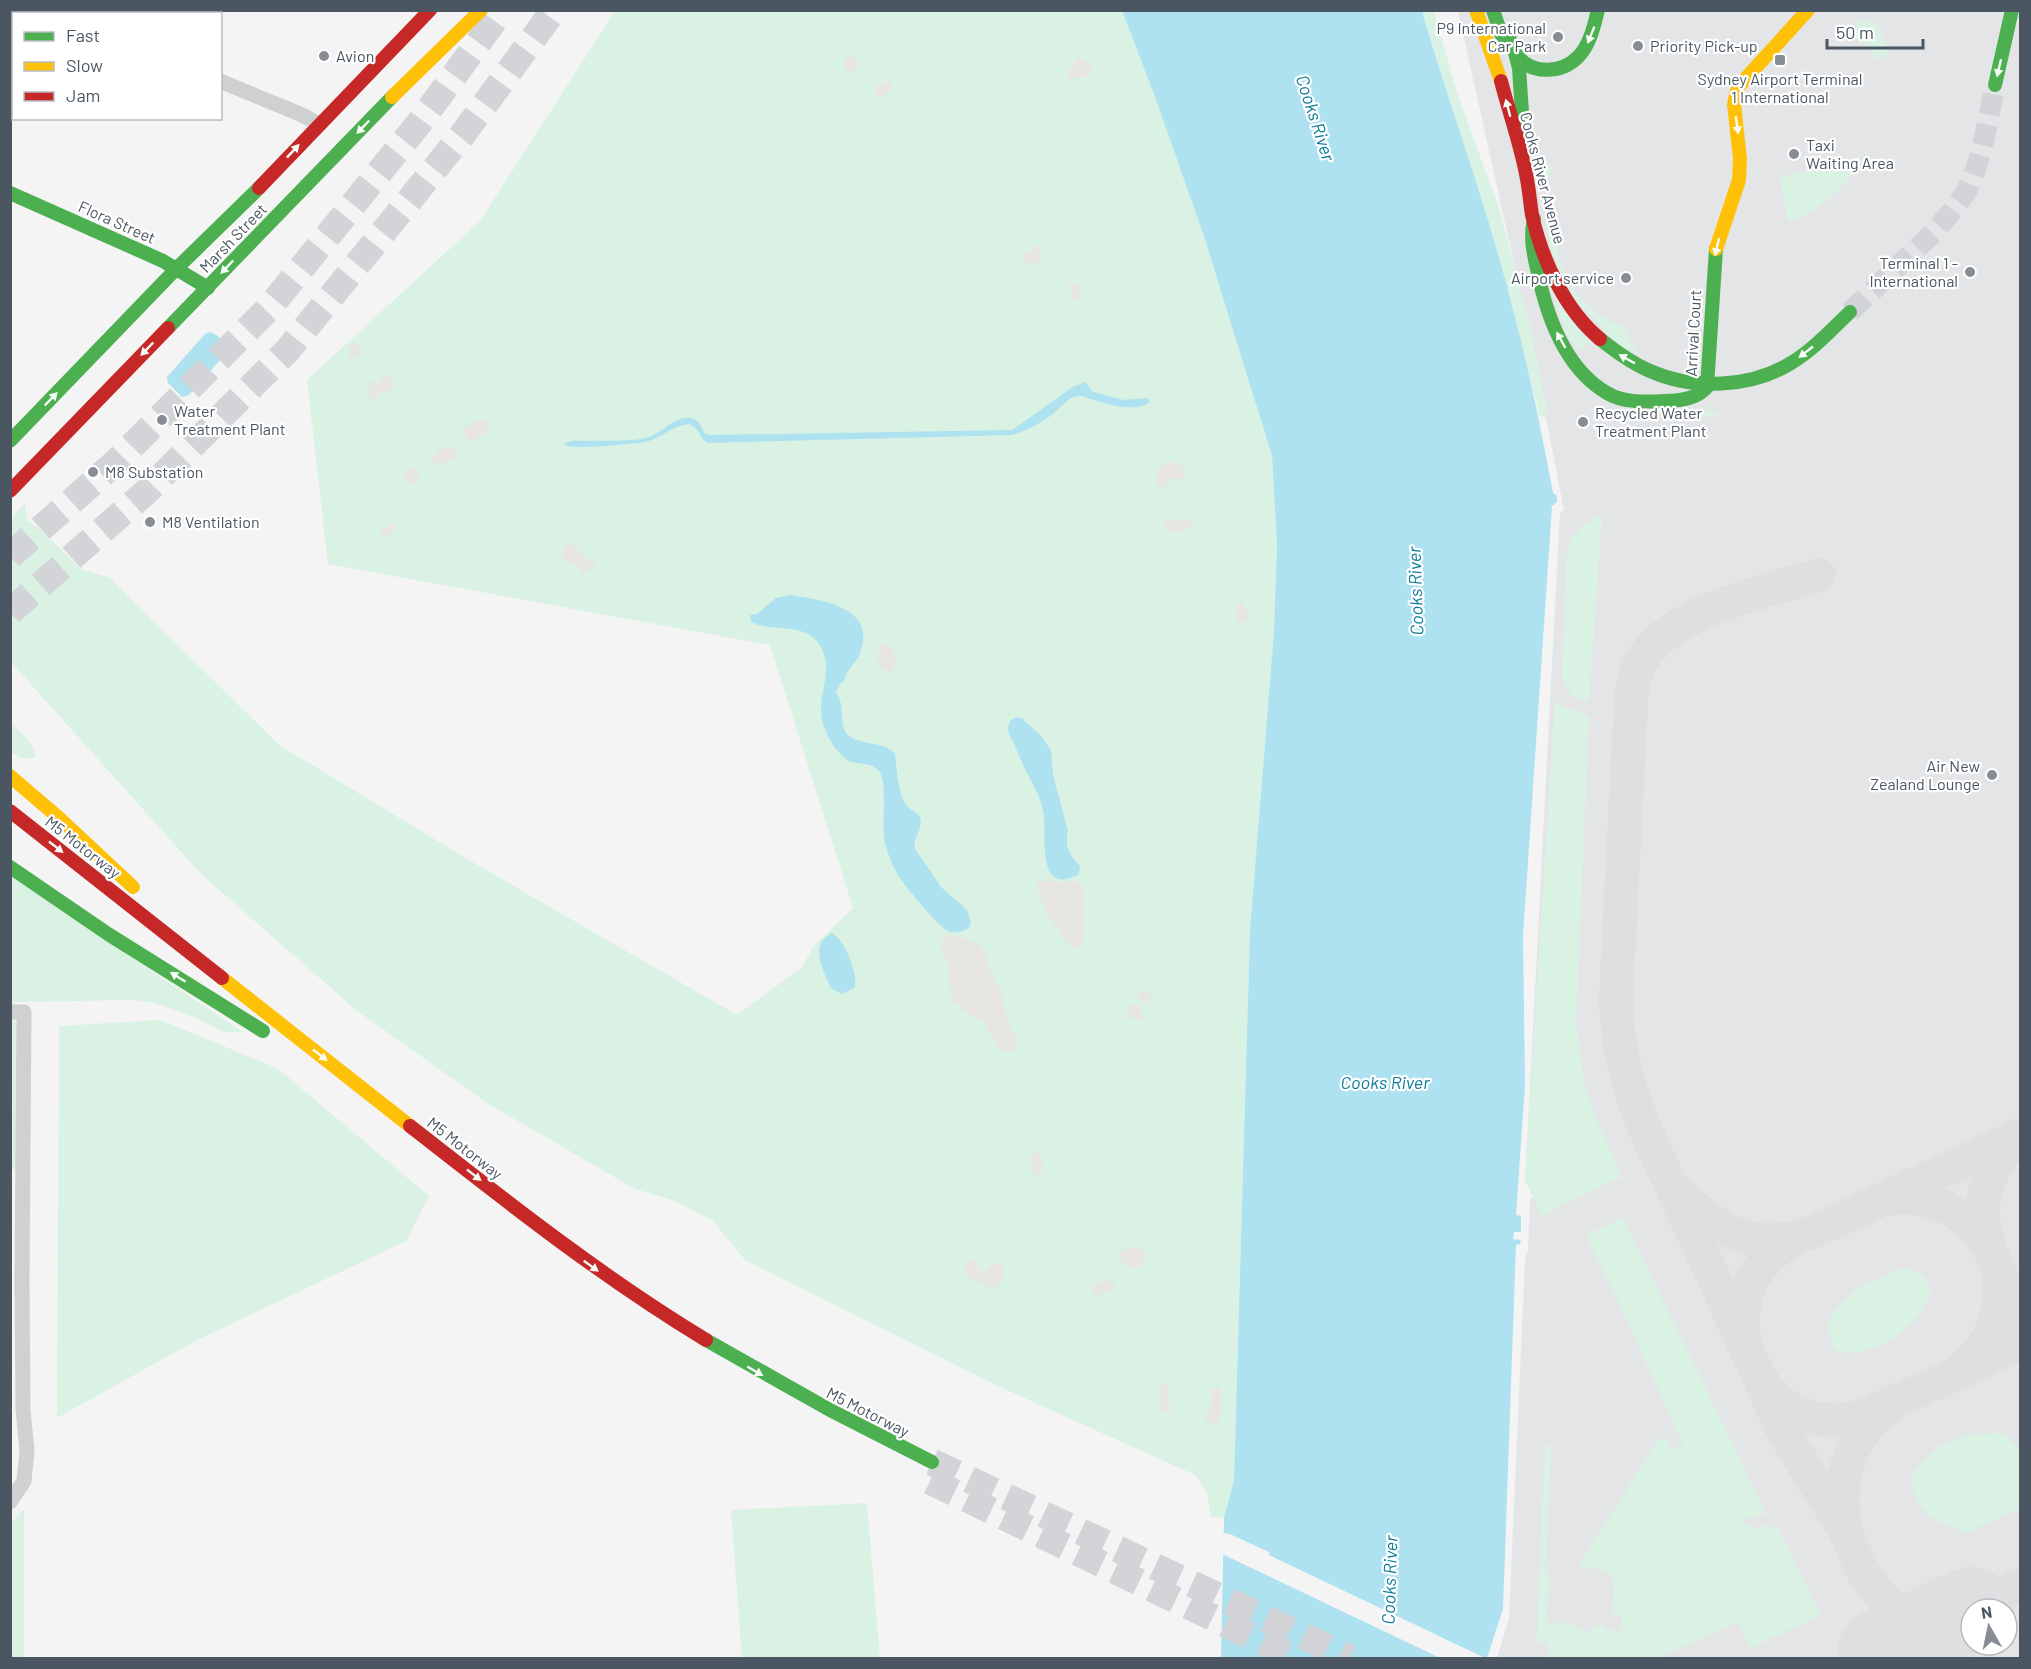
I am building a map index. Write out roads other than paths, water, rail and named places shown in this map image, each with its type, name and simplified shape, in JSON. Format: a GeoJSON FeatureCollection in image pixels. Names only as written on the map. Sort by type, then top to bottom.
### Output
{"type":"FeatureCollection","features":[{"type":"Feature","properties":{"kind":"main road","name":"Marsh Street"},"geometry":{"type":"LineString","coordinates":[[10,441],[430,10]]}},
{"type":"Feature","properties":{"kind":"main road","name":"Marsh Street"},"geometry":{"type":"LineString","coordinates":[[10,491],[427,61],[480,10]]}},
{"type":"Feature","properties":{"kind":"main road"},"geometry":{"type":"LineString","coordinates":[[374,96],[447,31],[480,10]]}},
{"type":"Feature","properties":{"kind":"main road"},"geometry":{"type":"LineString","coordinates":[[1476,10],[1501,81]]}},
{"type":"Feature","properties":{"kind":"main road"},"geometry":{"type":"LineString","coordinates":[[1484,10],[1501,81]]}},
{"type":"Feature","properties":{"kind":"main road"},"geometry":{"type":"LineString","coordinates":[[1493,10],[1498,28],[1524,63],[1538,69],[1552,70],[1567,66],[1579,57],[1594,30],[1598,10]]}},
{"type":"Feature","properties":{"kind":"main road"},"geometry":{"type":"LineString","coordinates":[[1503,10],[1519,68],[1526,176]]}},
{"type":"Feature","properties":{"kind":"main road","name":"Arrival Court"},"geometry":{"type":"LineString","coordinates":[[1534,219],[1531,228],[1533,250],[1544,300],[1557,333],[1581,369],[1597,385],[1615,396],[1665,401],[1699,395],[1707,387],[1716,248],[1739,180],[1740,159],[1735,95],[1738,87],[1808,10]]}},
{"type":"Feature","properties":{"kind":"main road"},"geometry":{"type":"LineString","coordinates":[[1995,85],[2012,10]]}},
{"type":"Feature","properties":{"kind":"main road","name":"Cooks River Avenue"},"geometry":{"type":"LineString","coordinates":[[1501,81],[1526,176],[1534,219],[1555,280],[1574,314],[1599,340],[1625,358],[1657,374],[1682,381],[1710,384],[1756,378],[1781,369],[1805,354],[1850,312]]}},
{"type":"Feature","properties":{"kind":"main road"},"geometry":{"type":"LineString","coordinates":[[319,124],[328,127],[341,124]]}},
{"type":"Feature","properties":{"kind":"main road","name":"Flora Street"},"geometry":{"type":"LineString","coordinates":[[10,193],[177,268],[208,288]]}},
{"type":"Feature","properties":{"kind":"main road"},"geometry":{"type":"LineString","coordinates":[[10,776],[59,818],[274,1019]]}},
{"type":"Feature","properties":{"kind":"main road","name":"M5 Motorway"},"geometry":{"type":"LineString","coordinates":[[10,811],[544,1231],[629,1292],[720,1351],[825,1409],[932,1462]]}},
{"type":"Feature","properties":{"kind":"main road"},"geometry":{"type":"LineString","coordinates":[[10,867],[108,934],[268,1034],[224,996],[168,953]]}},
{"type":"Feature","properties":{"kind":"street"},"geometry":{"type":"LineString","coordinates":[[222,82],[319,124]]}},
{"type":"Feature","properties":{"kind":"street"},"geometry":{"type":"LineString","coordinates":[[10,1012],[24,1012],[16,1281],[27,1450],[24,1482],[12,1508]]}},
{"type":"Feature","properties":{"kind":"water","name":"Cooks River"},"geometry":{"type":"Polygon","coordinates":[[[1122,11],[1422,11],[1501,265],[1529,373],[1553,493],[1557,496],[1557,502],[1552,506],[1523,936],[1525,1085],[1516,1215],[1521,1216],[1521,1232],[1514,1232],[1513,1239],[1521,1240],[1520,1244],[1516,1245],[1503,1609],[1487,1658],[1221,1658],[1224,1518],[1234,1480],[1250,930],[1274,631],[1277,546],[1272,456],[1204,236],[1122,11]]]}},
{"type":"Feature","properties":{"kind":"water"},"geometry":{"type":"Polygon","coordinates":[[[209,332],[221,339],[226,345],[227,352],[189,395],[182,397],[168,383],[167,377],[209,332]]]}},
{"type":"Feature","properties":{"kind":"water"},"geometry":{"type":"Polygon","coordinates":[[[1085,382],[1093,392],[1123,400],[1146,398],[1149,399],[1149,403],[1143,406],[1122,407],[1076,396],[1044,421],[1012,435],[708,443],[689,424],[645,442],[591,447],[564,445],[572,441],[645,438],[683,418],[694,419],[705,434],[711,435],[1012,430],[1073,387],[1085,382]]]}},
{"type":"Feature","properties":{"kind":"water"},"geometry":{"type":"Polygon","coordinates":[[[791,595],[818,600],[844,609],[855,616],[861,626],[864,638],[860,653],[836,693],[841,703],[844,729],[847,734],[857,740],[890,749],[895,753],[903,799],[908,807],[918,813],[921,821],[915,849],[942,888],[967,910],[971,922],[969,928],[959,932],[948,931],[930,915],[899,877],[885,843],[884,794],[879,771],[873,766],[844,758],[828,737],[823,725],[821,710],[826,665],[821,647],[807,634],[751,622],[750,615],[757,614],[776,598],[791,595]]]}},
{"type":"Feature","properties":{"kind":"water"},"geometry":{"type":"Polygon","coordinates":[[[1018,717],[1042,737],[1051,750],[1053,775],[1068,831],[1067,846],[1080,866],[1079,874],[1069,878],[1056,878],[1047,865],[1042,805],[1008,731],[1010,722],[1018,717]]]}},
{"type":"Feature","properties":{"kind":"water"},"geometry":{"type":"Polygon","coordinates":[[[831,933],[841,941],[845,948],[854,974],[855,987],[842,994],[832,989],[820,960],[821,943],[831,933]]]}},
{"type":"Feature","properties":{"kind":"tunnel"},"geometry":{"type":"LineString","coordinates":[[10,556],[117,461],[269,308],[420,122],[502,10]]}},
{"type":"Feature","properties":{"kind":"tunnel"},"geometry":{"type":"LineString","coordinates":[[10,612],[147,491],[287,351],[463,134],[554,10]]}},
{"type":"Feature","properties":{"kind":"tunnel"},"geometry":{"type":"LineString","coordinates":[[1850,312],[1934,232],[1968,188],[1981,150],[1995,85]]}},
{"type":"Feature","properties":{"kind":"tunnel"},"geometry":{"type":"LineString","coordinates":[[932,1462],[1350,1658]]}},
{"type":"Feature","properties":{"kind":"tunnel"},"geometry":{"type":"LineString","coordinates":[[930,1481],[1296,1658]]}},
{"type":"Feature","properties":{"kind":"place","name":"P9 International Car Park"},"geometry":{"type":"Point","coordinates":[1558,37]}},
{"type":"Feature","properties":{"kind":"place","name":"Priority Pick-up"},"geometry":{"type":"Point","coordinates":[1638,46]}},
{"type":"Feature","properties":{"kind":"place","name":"Avion"},"geometry":{"type":"Point","coordinates":[324,56]}},
{"type":"Feature","properties":{"kind":"place","name":"Sydney Airport Terminal 1 International"},"geometry":{"type":"Point","coordinates":[1780,60]}},
{"type":"Feature","properties":{"kind":"place","name":"Taxi Waiting Area"},"geometry":{"type":"Point","coordinates":[1794,154]}},
{"type":"Feature","properties":{"kind":"place","name":"Terminal 1 - International"},"geometry":{"type":"Point","coordinates":[1970,272]}},
{"type":"Feature","properties":{"kind":"place","name":"Airport service"},"geometry":{"type":"Point","coordinates":[1626,278]}},
{"type":"Feature","properties":{"kind":"place","name":"Water Treatment Plant"},"geometry":{"type":"Point","coordinates":[162,420]}},
{"type":"Feature","properties":{"kind":"place","name":"Recycled Water Treatment Plant"},"geometry":{"type":"Point","coordinates":[1583,422]}},
{"type":"Feature","properties":{"kind":"place","name":"M8 Substation"},"geometry":{"type":"Point","coordinates":[93,472]}},
{"type":"Feature","properties":{"kind":"place","name":"M8 Ventilation"},"geometry":{"type":"Point","coordinates":[150,522]}},
{"type":"Feature","properties":{"kind":"place","name":"Air New Zealand Lounge"},"geometry":{"type":"Point","coordinates":[1992,775]}}]}
